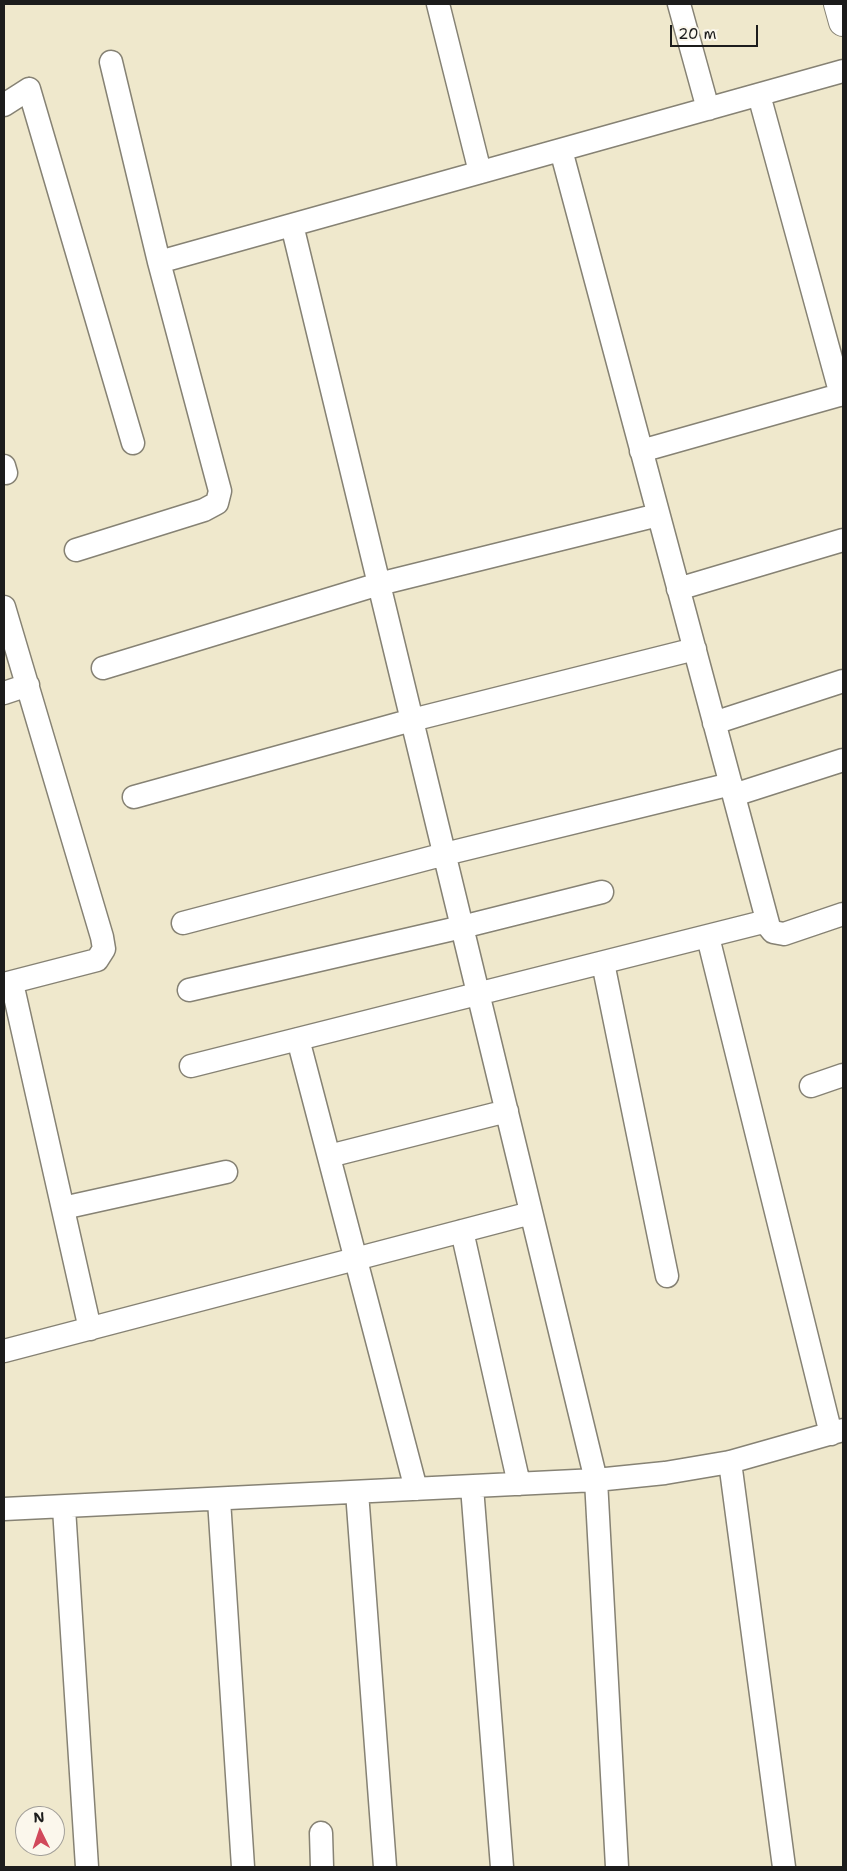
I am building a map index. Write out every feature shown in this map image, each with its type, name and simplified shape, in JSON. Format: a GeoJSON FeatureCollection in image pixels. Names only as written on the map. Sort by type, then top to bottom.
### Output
{"type":"FeatureCollection","features":[{"type":"Feature","properties":{"kind":"street"},"geometry":{"type":"LineString","coordinates":[[438,4],[480,172]]}},
{"type":"Feature","properties":{"kind":"street"},"geometry":{"type":"LineString","coordinates":[[679,4],[708,109]]}},
{"type":"Feature","properties":{"kind":"street"},"geometry":{"type":"LineString","coordinates":[[838,4],[843,22]]}},
{"type":"Feature","properties":{"kind":"street"},"geometry":{"type":"LineString","coordinates":[[76,550],[204,510],[217,503],[220,491],[158,262],[111,62]]}},
{"type":"Feature","properties":{"kind":"street"},"geometry":{"type":"LineString","coordinates":[[158,262],[843,71]]}},
{"type":"Feature","properties":{"kind":"street"},"geometry":{"type":"LineString","coordinates":[[4,92],[29,90]]}},
{"type":"Feature","properties":{"kind":"street"},"geometry":{"type":"LineString","coordinates":[[4,105],[29,90]]}},
{"type":"Feature","properties":{"kind":"street"},"geometry":{"type":"LineString","coordinates":[[29,90],[133,443]]}},
{"type":"Feature","properties":{"kind":"street"},"geometry":{"type":"LineString","coordinates":[[641,451],[842,394],[759,95]]}},
{"type":"Feature","properties":{"kind":"street"},"geometry":{"type":"LineString","coordinates":[[561,150],[767,921],[773,932],[784,934],[843,914]]}},
{"type":"Feature","properties":{"kind":"street"},"geometry":{"type":"LineString","coordinates":[[292,225],[596,1480],[617,1867]]}},
{"type":"Feature","properties":{"kind":"street"},"geometry":{"type":"LineString","coordinates":[[103,668],[379,584],[658,515]]}},
{"type":"Feature","properties":{"kind":"street"},"geometry":{"type":"LineString","coordinates":[[678,589],[843,540]]}},
{"type":"Feature","properties":{"kind":"street"},"geometry":{"type":"LineString","coordinates":[[4,607],[104,949],[97,960],[8,984],[63,1208],[90,1329]]}},
{"type":"Feature","properties":{"kind":"street"},"geometry":{"type":"LineString","coordinates":[[134,797],[412,720],[695,649]]}},
{"type":"Feature","properties":{"kind":"street"},"geometry":{"type":"LineString","coordinates":[[714,723],[843,681]]}},
{"type":"Feature","properties":{"kind":"street"},"geometry":{"type":"LineString","coordinates":[[4,693],[28,685]]}},
{"type":"Feature","properties":{"kind":"street"},"geometry":{"type":"LineString","coordinates":[[183,923],[445,854],[732,790],[843,760]]}},
{"type":"Feature","properties":{"kind":"street"},"geometry":{"type":"LineString","coordinates":[[190,990],[462,927],[602,892]]}},
{"type":"Feature","properties":{"kind":"street"},"geometry":{"type":"LineString","coordinates":[[191,1066],[767,921]]}},
{"type":"Feature","properties":{"kind":"street"},"geometry":{"type":"LineString","coordinates":[[4,1509],[64,1508],[596,1480],[664,1473],[730,1462],[837,1432],[708,937]]}},
{"type":"Feature","properties":{"kind":"street"},"geometry":{"type":"LineString","coordinates":[[603,963],[667,1276]]}},
{"type":"Feature","properties":{"kind":"street"},"geometry":{"type":"LineString","coordinates":[[298,1040],[416,1489]]}},
{"type":"Feature","properties":{"kind":"street"},"geometry":{"type":"LineString","coordinates":[[811,1086],[843,1075]]}},
{"type":"Feature","properties":{"kind":"street"},"geometry":{"type":"LineString","coordinates":[[329,1156],[507,1111]]}},
{"type":"Feature","properties":{"kind":"street"},"geometry":{"type":"LineString","coordinates":[[63,1208],[226,1172]]}},
{"type":"Feature","properties":{"kind":"street"},"geometry":{"type":"LineString","coordinates":[[4,1351],[531,1213]]}},
{"type":"Feature","properties":{"kind":"street"},"geometry":{"type":"LineString","coordinates":[[462,1231],[519,1484]]}},
{"type":"Feature","properties":{"kind":"street"},"geometry":{"type":"LineString","coordinates":[[730,1462],[784,1867]]}},
{"type":"Feature","properties":{"kind":"street"},"geometry":{"type":"LineString","coordinates":[[472,1487],[502,1867]]}},
{"type":"Feature","properties":{"kind":"street"},"geometry":{"type":"LineString","coordinates":[[357,1492],[386,1867]]}},
{"type":"Feature","properties":{"kind":"street"},"geometry":{"type":"LineString","coordinates":[[219,1500],[243,1867]]}},
{"type":"Feature","properties":{"kind":"street"},"geometry":{"type":"LineString","coordinates":[[64,1508],[87,1867]]}},
{"type":"Feature","properties":{"kind":"street"},"geometry":{"type":"LineString","coordinates":[[321,1833],[322,1867]]}}]}
